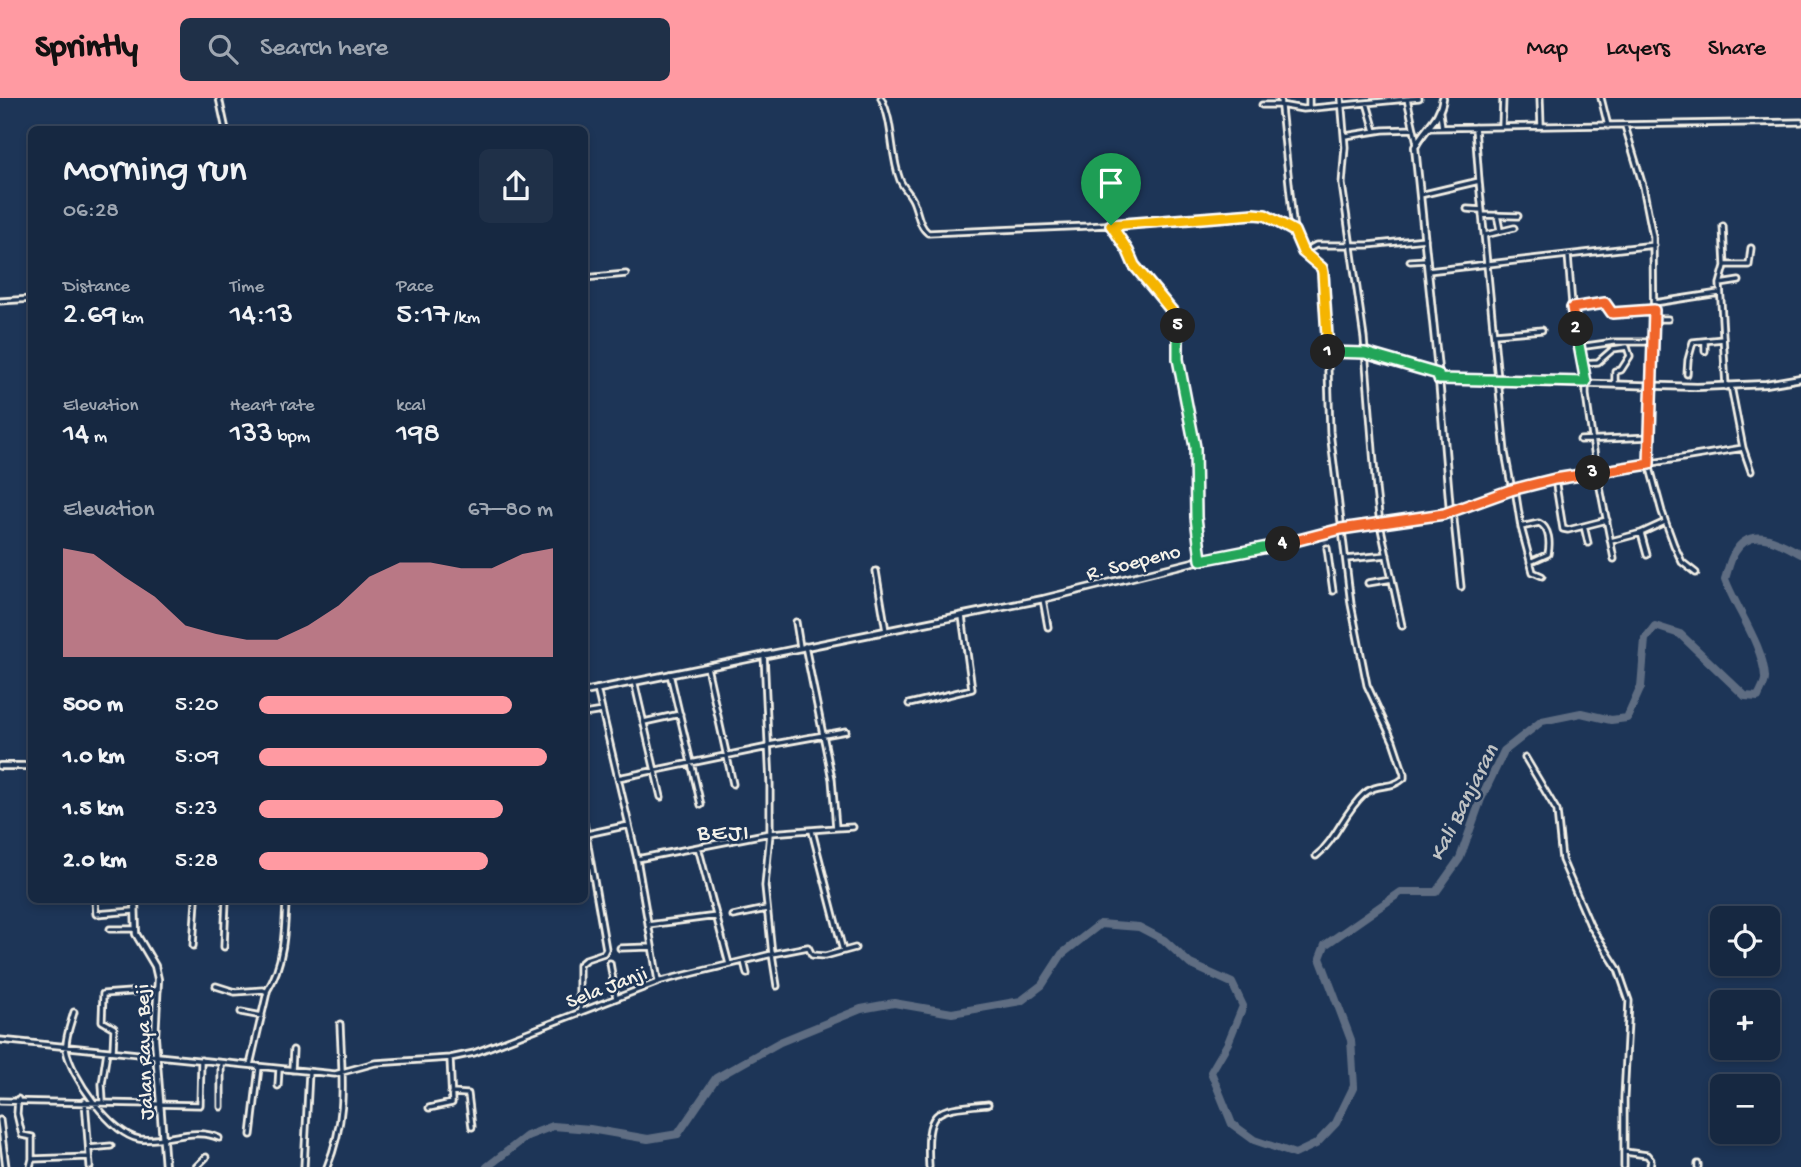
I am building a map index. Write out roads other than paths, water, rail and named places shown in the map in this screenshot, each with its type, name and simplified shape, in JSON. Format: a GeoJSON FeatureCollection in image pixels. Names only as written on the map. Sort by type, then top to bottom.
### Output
{"type":"FeatureCollection","features":[{"type":"Feature","properties":{"kind":"street"},"geometry":{"type":"LineString","coordinates":[[219,98],[225,126]]}},
{"type":"Feature","properties":{"kind":"street"},"geometry":{"type":"LineString","coordinates":[[881,98],[888,119],[900,181],[911,195],[924,231],[952,233],[1111,225],[1254,214],[1265,215],[1294,231]]}},
{"type":"Feature","properties":{"kind":"street"},"geometry":{"type":"LineString","coordinates":[[1280,98],[1294,231],[1303,252],[1322,268],[1323,273],[1330,432],[1341,529],[1367,685],[1394,741],[1404,778],[1390,786],[1373,787],[1361,797],[1322,851],[1315,856]]}},
{"type":"Feature","properties":{"kind":"street"},"geometry":{"type":"LineString","coordinates":[[1309,98],[1309,107]]}},
{"type":"Feature","properties":{"kind":"street"},"geometry":{"type":"LineString","coordinates":[[1262,105],[1309,107],[1341,101],[1367,103],[1419,98]]}},
{"type":"Feature","properties":{"kind":"street"},"geometry":{"type":"LineString","coordinates":[[1442,127],[1440,113],[1443,98]]}},
{"type":"Feature","properties":{"kind":"street"},"geometry":{"type":"LineString","coordinates":[[1502,127],[1503,98]]}},
{"type":"Feature","properties":{"kind":"street"},"geometry":{"type":"LineString","coordinates":[[1540,98],[1541,125]]}},
{"type":"Feature","properties":{"kind":"street"},"geometry":{"type":"LineString","coordinates":[[1601,98],[1608,125]]}},
{"type":"Feature","properties":{"kind":"street"},"geometry":{"type":"LineString","coordinates":[[1408,99],[1417,143]]}},
{"type":"Feature","properties":{"kind":"street"},"geometry":{"type":"LineString","coordinates":[[1341,101],[1345,136],[1342,184],[1365,353],[1380,524],[1402,626]]}},
{"type":"Feature","properties":{"kind":"street"},"geometry":{"type":"LineString","coordinates":[[1367,103],[1375,132]]}},
{"type":"Feature","properties":{"kind":"street"},"geometry":{"type":"LineString","coordinates":[[1440,113],[1415,147],[1461,587]]}},
{"type":"Feature","properties":{"kind":"street"},"geometry":{"type":"LineString","coordinates":[[1429,128],[1801,122]]}},
{"type":"Feature","properties":{"kind":"street"},"geometry":{"type":"LineString","coordinates":[[1625,126],[1643,186],[1654,245],[1654,342],[1649,464],[1665,522],[1682,562],[1696,573]]}},
{"type":"Feature","properties":{"kind":"street"},"geometry":{"type":"LineString","coordinates":[[1475,127],[1494,334],[1513,490],[1533,572],[1542,576]]}},
{"type":"Feature","properties":{"kind":"street"},"geometry":{"type":"LineString","coordinates":[[1345,136],[1413,129]]}},
{"type":"Feature","properties":{"kind":"street"},"geometry":{"type":"LineString","coordinates":[[1420,195],[1479,181]]}},
{"type":"Feature","properties":{"kind":"street"},"geometry":{"type":"LineString","coordinates":[[1467,209],[1518,216]]}},
{"type":"Feature","properties":{"kind":"street"},"geometry":{"type":"LineString","coordinates":[[1497,215],[1500,231]]}},
{"type":"Feature","properties":{"kind":"street"},"geometry":{"type":"LineString","coordinates":[[1111,225],[1134,265],[1177,318],[1178,359],[1195,447],[1196,517],[1201,560]]}},
{"type":"Feature","properties":{"kind":"street"},"geometry":{"type":"LineString","coordinates":[[1723,226],[1725,265],[1719,293],[1728,386],[1751,471]]}},
{"type":"Feature","properties":{"kind":"street"},"geometry":{"type":"LineString","coordinates":[[1485,235],[1514,228]]}},
{"type":"Feature","properties":{"kind":"street"},"geometry":{"type":"LineString","coordinates":[[1303,252],[1314,246],[1351,246],[1425,239]]}},
{"type":"Feature","properties":{"kind":"street"},"geometry":{"type":"LineString","coordinates":[[1428,271],[1654,245]]}},
{"type":"Feature","properties":{"kind":"street"},"geometry":{"type":"LineString","coordinates":[[1725,265],[1749,265],[1751,248]]}},
{"type":"Feature","properties":{"kind":"street"},"geometry":{"type":"LineString","coordinates":[[1567,255],[1572,308],[1586,382],[1597,472],[1614,559]]}},
{"type":"Feature","properties":{"kind":"street"},"geometry":{"type":"LineString","coordinates":[[1410,261],[1427,260]]}},
{"type":"Feature","properties":{"kind":"street"},"geometry":{"type":"LineString","coordinates":[[588,278],[626,274]]}},
{"type":"Feature","properties":{"kind":"street"},"geometry":{"type":"LineString","coordinates":[[1720,284],[1739,281]]}},
{"type":"Feature","properties":{"kind":"street"},"geometry":{"type":"LineString","coordinates":[[1654,303],[1719,293]]}},
{"type":"Feature","properties":{"kind":"street"},"geometry":{"type":"LineString","coordinates":[[0,301],[28,299]]}},
{"type":"Feature","properties":{"kind":"street"},"geometry":{"type":"LineString","coordinates":[[1572,308],[1605,303],[1612,313],[1654,310]]}},
{"type":"Feature","properties":{"kind":"street"},"geometry":{"type":"LineString","coordinates":[[1654,319],[1668,319]]}},
{"type":"Feature","properties":{"kind":"street"},"geometry":{"type":"LineString","coordinates":[[1494,334],[1542,330]]}},
{"type":"Feature","properties":{"kind":"street"},"geometry":{"type":"LineString","coordinates":[[1687,374],[1690,346],[1693,342],[1723,339]]}},
{"type":"Feature","properties":{"kind":"street"},"geometry":{"type":"LineString","coordinates":[[1705,341],[1705,351]]}},
{"type":"Feature","properties":{"kind":"street"},"geometry":{"type":"LineString","coordinates":[[1579,347],[1614,342],[1654,342]]}},
{"type":"Feature","properties":{"kind":"street"},"geometry":{"type":"LineString","coordinates":[[1582,363],[1598,362],[1613,349],[1627,347],[1630,356],[1621,370],[1615,370],[1615,384]]}},
{"type":"Feature","properties":{"kind":"street"},"geometry":{"type":"LineString","coordinates":[[1328,353],[1365,353],[1439,377],[1651,386],[1766,384],[1801,378]]}},
{"type":"Feature","properties":{"kind":"street"},"geometry":{"type":"LineString","coordinates":[[1580,440],[1651,437]]}},
{"type":"Feature","properties":{"kind":"street"},"geometry":{"type":"LineString","coordinates":[[1451,511],[1555,479],[1743,448]]}},
{"type":"Feature","properties":{"kind":"street"},"geometry":{"type":"LineString","coordinates":[[1555,479],[1563,529],[1607,520]]}},
{"type":"Feature","properties":{"kind":"street","name":"R. Soepeno"},"geometry":{"type":"LineString","coordinates":[[588,691],[1044,599],[1201,560],[1325,536],[1341,529],[1451,511]]}},
{"type":"Feature","properties":{"kind":"street"},"geometry":{"type":"LineString","coordinates":[[1610,542],[1641,533],[1665,522]]}},
{"type":"Feature","properties":{"kind":"street"},"geometry":{"type":"LineString","coordinates":[[1521,527],[1543,524],[1548,535],[1548,554],[1530,562]]}},
{"type":"Feature","properties":{"kind":"street"},"geometry":{"type":"LineString","coordinates":[[1584,526],[1588,544]]}},
{"type":"Feature","properties":{"kind":"street"},"geometry":{"type":"LineString","coordinates":[[1641,533],[1647,555]]}},
{"type":"Feature","properties":{"kind":"street"},"geometry":{"type":"LineString","coordinates":[[1327,548],[1333,591]]}},
{"type":"Feature","properties":{"kind":"street"},"geometry":{"type":"LineString","coordinates":[[1346,559],[1387,555]]}},
{"type":"Feature","properties":{"kind":"street"},"geometry":{"type":"LineString","coordinates":[[876,571],[886,631]]}},
{"type":"Feature","properties":{"kind":"street"},"geometry":{"type":"LineString","coordinates":[[1368,583],[1392,579]]}},
{"type":"Feature","properties":{"kind":"street"},"geometry":{"type":"LineString","coordinates":[[1044,599],[1048,627]]}},
{"type":"Feature","properties":{"kind":"street"},"geometry":{"type":"LineString","coordinates":[[909,704],[972,690],[962,616]]}},
{"type":"Feature","properties":{"kind":"street"},"geometry":{"type":"LineString","coordinates":[[796,621],[832,779],[836,828]]}},
{"type":"Feature","properties":{"kind":"street"},"geometry":{"type":"LineString","coordinates":[[764,654],[770,834],[765,886],[777,986]]}},
{"type":"Feature","properties":{"kind":"street"},"geometry":{"type":"LineString","coordinates":[[707,667],[733,784]]}},
{"type":"Feature","properties":{"kind":"street"},"geometry":{"type":"LineString","coordinates":[[670,674],[701,805]]}},
{"type":"Feature","properties":{"kind":"street"},"geometry":{"type":"LineString","coordinates":[[634,681],[661,797]]}},
{"type":"Feature","properties":{"kind":"street"},"geometry":{"type":"LineString","coordinates":[[597,689],[637,859],[658,982]]}},
{"type":"Feature","properties":{"kind":"street"},"geometry":{"type":"LineString","coordinates":[[588,713],[602,711]]}},
{"type":"Feature","properties":{"kind":"street"},"geometry":{"type":"LineString","coordinates":[[644,722],[680,714]]}},
{"type":"Feature","properties":{"kind":"street"},"geometry":{"type":"LineString","coordinates":[[618,778],[846,731]]}},
{"type":"Feature","properties":{"kind":"street"},"geometry":{"type":"LineString","coordinates":[[1525,757],[1558,814],[1559,851],[1565,868],[1590,925],[1618,969],[1629,1001],[1624,1098],[1625,1167]]}},
{"type":"Feature","properties":{"kind":"street"},"geometry":{"type":"LineString","coordinates":[[0,766],[28,766]]}},
{"type":"Feature","properties":{"kind":"street"},"geometry":{"type":"LineString","coordinates":[[588,834],[629,825]]}},
{"type":"Feature","properties":{"kind":"street"},"geometry":{"type":"LineString","coordinates":[[637,859],[770,834],[853,827]]}},
{"type":"Feature","properties":{"kind":"street"},"geometry":{"type":"LineString","coordinates":[[812,831],[843,951],[855,948]]}},
{"type":"Feature","properties":{"kind":"street"},"geometry":{"type":"LineString","coordinates":[[581,1012],[579,965],[586,959],[604,953],[606,949],[588,840]]}},
{"type":"Feature","properties":{"kind":"street"},"geometry":{"type":"LineString","coordinates":[[698,847],[729,964]]}},
{"type":"Feature","properties":{"kind":"street"},"geometry":{"type":"LineString","coordinates":[[95,903],[97,914],[134,911]]}},
{"type":"Feature","properties":{"kind":"street","name":"Jalan Raya Beji"},"geometry":{"type":"LineString","coordinates":[[135,903],[135,929],[155,966],[158,990],[157,1056],[165,1167]]}},
{"type":"Feature","properties":{"kind":"street"},"geometry":{"type":"LineString","coordinates":[[194,947],[196,903]]}},
{"type":"Feature","properties":{"kind":"street"},"geometry":{"type":"LineString","coordinates":[[224,947],[226,903]]}},
{"type":"Feature","properties":{"kind":"street"},"geometry":{"type":"LineString","coordinates":[[250,1065],[267,991],[281,956],[286,903]]}},
{"type":"Feature","properties":{"kind":"street"},"geometry":{"type":"LineString","coordinates":[[733,916],[766,909]]}},
{"type":"Feature","properties":{"kind":"street"},"geometry":{"type":"LineString","coordinates":[[648,925],[717,916]]}},
{"type":"Feature","properties":{"kind":"street"},"geometry":{"type":"LineString","coordinates":[[110,929],[135,929]]}},
{"type":"Feature","properties":{"kind":"street"},"geometry":{"type":"LineString","coordinates":[[620,948],[651,947]]}},
{"type":"Feature","properties":{"kind":"street","name":"Sela Janji"},"geometry":{"type":"LineString","coordinates":[[0,1040],[309,1072],[342,1073],[389,1061],[450,1059],[491,1048],[658,982],[729,964],[808,947],[812,954],[821,957],[843,951]]}},
{"type":"Feature","properties":{"kind":"street"},"geometry":{"type":"LineString","coordinates":[[744,961],[747,974]]}},
{"type":"Feature","properties":{"kind":"street"},"geometry":{"type":"LineString","coordinates":[[610,963],[616,998]]}},
{"type":"Feature","properties":{"kind":"street"},"geometry":{"type":"LineString","coordinates":[[216,986],[235,992],[267,991]]}},
{"type":"Feature","properties":{"kind":"street"},"geometry":{"type":"LineString","coordinates":[[113,1051],[114,1028],[103,1023],[103,994],[158,990]]}},
{"type":"Feature","properties":{"kind":"street"},"geometry":{"type":"LineString","coordinates":[[74,1012],[66,1046],[75,1075],[128,1136],[162,1140],[203,1132],[219,1138]]}},
{"type":"Feature","properties":{"kind":"street"},"geometry":{"type":"LineString","coordinates":[[241,1012],[262,1016]]}},
{"type":"Feature","properties":{"kind":"street"},"geometry":{"type":"LineString","coordinates":[[327,1167],[341,1123],[340,1024]]}},
{"type":"Feature","properties":{"kind":"street"},"geometry":{"type":"LineString","coordinates":[[292,1070],[293,1050]]}},
{"type":"Feature","properties":{"kind":"street"},"geometry":{"type":"LineString","coordinates":[[98,1101],[107,1051]]}},
{"type":"Feature","properties":{"kind":"street"},"geometry":{"type":"LineString","coordinates":[[429,1108],[452,1103],[450,1059]]}},
{"type":"Feature","properties":{"kind":"street"},"geometry":{"type":"LineString","coordinates":[[0,1101],[18,1099],[201,1104],[201,1060]]}},
{"type":"Feature","properties":{"kind":"street"},"geometry":{"type":"LineString","coordinates":[[220,1063],[221,1107]]}},
{"type":"Feature","properties":{"kind":"street"},"geometry":{"type":"LineString","coordinates":[[251,1135],[259,1067]]}},
{"type":"Feature","properties":{"kind":"street"},"geometry":{"type":"LineString","coordinates":[[278,1086],[279,1069]]}},
{"type":"Feature","properties":{"kind":"street"},"geometry":{"type":"LineString","coordinates":[[304,1167],[309,1072]]}},
{"type":"Feature","properties":{"kind":"street"},"geometry":{"type":"LineString","coordinates":[[451,1093],[468,1094],[472,1127]]}},
{"type":"Feature","properties":{"kind":"street"},"geometry":{"type":"LineString","coordinates":[[18,1099],[22,1135],[32,1137],[30,1167]]}},
{"type":"Feature","properties":{"kind":"street"},"geometry":{"type":"LineString","coordinates":[[85,1101],[90,1167]]}},
{"type":"Feature","properties":{"kind":"street"},"geometry":{"type":"LineString","coordinates":[[929,1167],[930,1122],[935,1115],[951,1108],[988,1104]]}},
{"type":"Feature","properties":{"kind":"street"},"geometry":{"type":"LineString","coordinates":[[0,1121],[6,1167]]}},
{"type":"Feature","properties":{"kind":"street"},"geometry":{"type":"LineString","coordinates":[[88,1148],[111,1146]]}},
{"type":"Feature","properties":{"kind":"street"},"geometry":{"type":"LineString","coordinates":[[1625,1152],[1647,1155],[1651,1160],[1650,1167]]}},
{"type":"Feature","properties":{"kind":"street"},"geometry":{"type":"LineString","coordinates":[[32,1158],[89,1157]]}},
{"type":"Feature","properties":{"kind":"street"},"geometry":{"type":"LineString","coordinates":[[196,1167],[206,1157]]}},
{"type":"Feature","properties":{"kind":"waterway","name":"Kali Banjaran"},"geometry":{"type":"LineString","coordinates":[[487,1167],[527,1136],[553,1126],[648,1139],[678,1134],[716,1078],[780,1042],[861,1009],[894,1003],[952,1013],[1021,1001],[1042,985],[1062,954],[1100,924],[1139,927],[1164,940],[1190,964],[1232,983],[1243,1006],[1228,1043],[1211,1072],[1232,1124],[1254,1140],[1295,1154],[1316,1144],[1336,1123],[1354,1086],[1351,1040],[1320,958],[1325,945],[1401,892],[1436,892],[1460,858],[1481,799],[1504,751],[1542,721],[1581,713],[1611,720],[1627,718],[1641,687],[1645,639],[1655,626],[1680,634],[1745,696],[1758,697],[1765,679],[1763,665],[1725,579],[1728,568],[1742,544],[1758,537],[1775,541],[1801,554]]}},
{"type":"Feature","properties":{"kind":"tunnel"},"geometry":{"type":"LineString","coordinates":[[1325,539],[1327,548]]}},
{"type":"Feature","properties":{"kind":"district","name":"BEJI"},"geometry":{"type":"Point","coordinates":[724,831]}}]}
